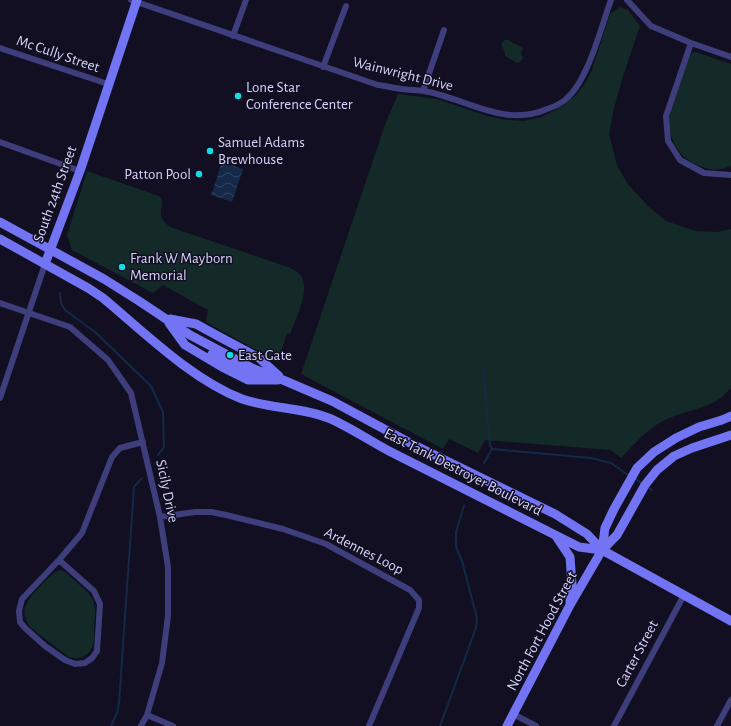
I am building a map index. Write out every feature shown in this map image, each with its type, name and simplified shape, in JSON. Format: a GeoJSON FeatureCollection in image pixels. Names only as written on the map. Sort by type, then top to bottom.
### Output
{"type":"FeatureCollection","features":[{"type":"Feature","properties":{"kind":"street"},"geometry":{"type":"LineString","coordinates":[[233,36],[246,0]]}},
{"type":"Feature","properties":{"kind":"street","name":"Wainwright Drive"},"geometry":{"type":"LineString","coordinates":[[135,1],[378,85],[402,90],[423,91],[490,112],[507,116],[520,116],[538,113],[566,99],[583,76],[611,0]]}},
{"type":"Feature","properties":{"kind":"street"},"geometry":{"type":"LineString","coordinates":[[628,0],[651,26],[691,43],[731,57]]}},
{"type":"Feature","properties":{"kind":"street","name":"South 24th Street"},"geometry":{"type":"LineString","coordinates":[[0,398],[45,264],[80,171],[135,1]]}},
{"type":"Feature","properties":{"kind":"street"},"geometry":{"type":"LineString","coordinates":[[323,67],[346,6]]}},
{"type":"Feature","properties":{"kind":"street"},"geometry":{"type":"LineString","coordinates":[[423,91],[444,30]]}},
{"type":"Feature","properties":{"kind":"street"},"geometry":{"type":"LineString","coordinates":[[691,43],[666,116],[668,141],[680,160],[704,173],[731,175]]}},
{"type":"Feature","properties":{"kind":"street","name":"Mc Cully Street"},"geometry":{"type":"LineString","coordinates":[[0,48],[108,84]]}},
{"type":"Feature","properties":{"kind":"street"},"geometry":{"type":"LineString","coordinates":[[0,142],[80,171]]}},
{"type":"Feature","properties":{"kind":"street"},"geometry":{"type":"LineString","coordinates":[[0,222],[104,279],[166,318],[185,345],[222,367],[248,380],[283,380]]}},
{"type":"Feature","properties":{"kind":"street","name":"East Tank Destroyer Boulevard"},"geometry":{"type":"LineString","coordinates":[[0,240],[88,288],[103,298],[190,371],[228,392],[243,399],[263,405],[311,413],[330,419],[556,536],[579,547],[602,550]]}},
{"type":"Feature","properties":{"kind":"street","name":"Sicily Drive"},"geometry":{"type":"LineString","coordinates":[[0,303],[70,327],[108,360],[131,393],[160,517],[168,567],[168,616],[162,663],[147,716],[141,726]]}},
{"type":"Feature","properties":{"kind":"street","name":"East Tank Destroyer Boulevard"},"geometry":{"type":"LineString","coordinates":[[166,318],[190,334],[254,369],[332,401],[412,444],[555,514],[587,534],[602,550]]}},
{"type":"Feature","properties":{"kind":"street","name":"North Fort Hood Street"},"geometry":{"type":"LineString","coordinates":[[602,550],[605,528],[637,468],[654,452],[676,438],[700,427],[731,416]]}},
{"type":"Feature","properties":{"kind":"street","name":"North Fort Hood Street"},"geometry":{"type":"LineString","coordinates":[[507,726],[570,605],[602,550],[617,535],[645,485],[657,470],[674,456],[692,448],[731,436]]}},
{"type":"Feature","properties":{"kind":"street"},"geometry":{"type":"LineString","coordinates":[[59,560],[94,591],[100,604],[97,651],[92,658],[84,663],[75,664],[65,660],[25,628],[20,622],[19,611],[22,599],[82,533],[112,457],[120,448],[143,442]]}},
{"type":"Feature","properties":{"kind":"street","name":"Ardennes Loop"},"geometry":{"type":"LineString","coordinates":[[160,517],[195,512],[211,512],[283,529],[326,544],[410,590],[416,595],[419,600],[419,608],[369,726]]}},
{"type":"Feature","properties":{"kind":"street"},"geometry":{"type":"LineString","coordinates":[[556,536],[570,558],[572,584],[570,605]]}},
{"type":"Feature","properties":{"kind":"street"},"geometry":{"type":"LineString","coordinates":[[602,550],[731,621]]}},
{"type":"Feature","properties":{"kind":"street","name":"Carter Street"},"geometry":{"type":"LineString","coordinates":[[614,726],[684,595]]}},
{"type":"Feature","properties":{"kind":"street"},"geometry":{"type":"LineString","coordinates":[[717,726],[731,700]]}},
{"type":"Feature","properties":{"kind":"street"},"geometry":{"type":"LineString","coordinates":[[513,714],[536,726]]}},
{"type":"Feature","properties":{"kind":"street"},"geometry":{"type":"LineString","coordinates":[[147,716],[173,726]]}},
{"type":"Feature","properties":{"kind":"green space"},"geometry":{"type":"Polygon","coordinates":[[[620,7],[628,10],[640,26],[623,76],[614,108],[609,134],[617,165],[627,183],[649,207],[666,221],[696,231],[717,232],[731,229],[731,388],[716,401],[672,417],[652,428],[621,458],[610,450],[485,440],[478,453],[449,439],[443,449],[301,374],[386,122],[398,94],[437,99],[487,116],[507,120],[524,121],[542,117],[563,106],[577,94],[586,82],[592,70],[610,14],[620,7]]]}},
{"type":"Feature","properties":{"kind":"green space"},"geometry":{"type":"Polygon","coordinates":[[[504,40],[508,40],[523,48],[521,53],[523,58],[520,62],[517,63],[505,56],[505,52],[501,45],[504,40]]]}},
{"type":"Feature","properties":{"kind":"green space"},"geometry":{"type":"Polygon","coordinates":[[[696,52],[731,64],[731,166],[726,168],[716,170],[702,167],[687,159],[681,154],[673,141],[669,127],[672,106],[689,57],[692,53],[696,52]]]}},
{"type":"Feature","properties":{"kind":"green space"},"geometry":{"type":"Polygon","coordinates":[[[87,171],[159,196],[162,203],[162,218],[170,227],[288,267],[301,276],[304,282],[304,289],[301,305],[290,334],[287,333],[278,362],[206,322],[208,310],[163,285],[153,293],[72,250],[67,235],[87,171]]]}},
{"type":"Feature","properties":{"kind":"green space"},"geometry":{"type":"Polygon","coordinates":[[[60,570],[64,571],[85,590],[93,600],[94,604],[94,643],[89,652],[76,658],[69,657],[31,628],[25,617],[25,608],[30,599],[45,581],[60,570]]]}},
{"type":"Feature","properties":{"kind":"water"},"geometry":{"type":"Polygon","coordinates":[[[222,162],[243,169],[232,202],[211,195],[222,162]]]}},
{"type":"Feature","properties":{"kind":"waterway"},"geometry":{"type":"LineString","coordinates":[[60,293],[61,303],[65,310],[95,332],[151,386],[163,412],[164,447],[158,455]]}},
{"type":"Feature","properties":{"kind":"waterway"},"geometry":{"type":"LineString","coordinates":[[483,368],[490,445],[492,449]]}},
{"type":"Feature","properties":{"kind":"waterway"},"geometry":{"type":"LineString","coordinates":[[484,463],[492,449],[591,458],[611,463],[628,475]]}},
{"type":"Feature","properties":{"kind":"waterway"},"geometry":{"type":"LineString","coordinates":[[111,726],[117,713],[119,703],[134,487],[142,478]]}},
{"type":"Feature","properties":{"kind":"waterway"},"geometry":{"type":"LineString","coordinates":[[636,479],[641,483]]}},
{"type":"Feature","properties":{"kind":"waterway"},"geometry":{"type":"LineString","coordinates":[[440,726],[476,628],[477,618],[462,561],[456,547],[456,532],[464,506]]}},
{"type":"Feature","properties":{"kind":"place","name":"Lone Star Conference Center"},"geometry":{"type":"Point","coordinates":[238,96]}},
{"type":"Feature","properties":{"kind":"place","name":"Samuel Adams Brewhouse"},"geometry":{"type":"Point","coordinates":[210,151]}},
{"type":"Feature","properties":{"kind":"place","name":"Patton Pool"},"geometry":{"type":"Point","coordinates":[199,174]}},
{"type":"Feature","properties":{"kind":"place","name":"Frank W Mayborn Memorial"},"geometry":{"type":"Point","coordinates":[122,267]}},
{"type":"Feature","properties":{"kind":"place","name":"East Gate"},"geometry":{"type":"Point","coordinates":[230,355]}}]}
